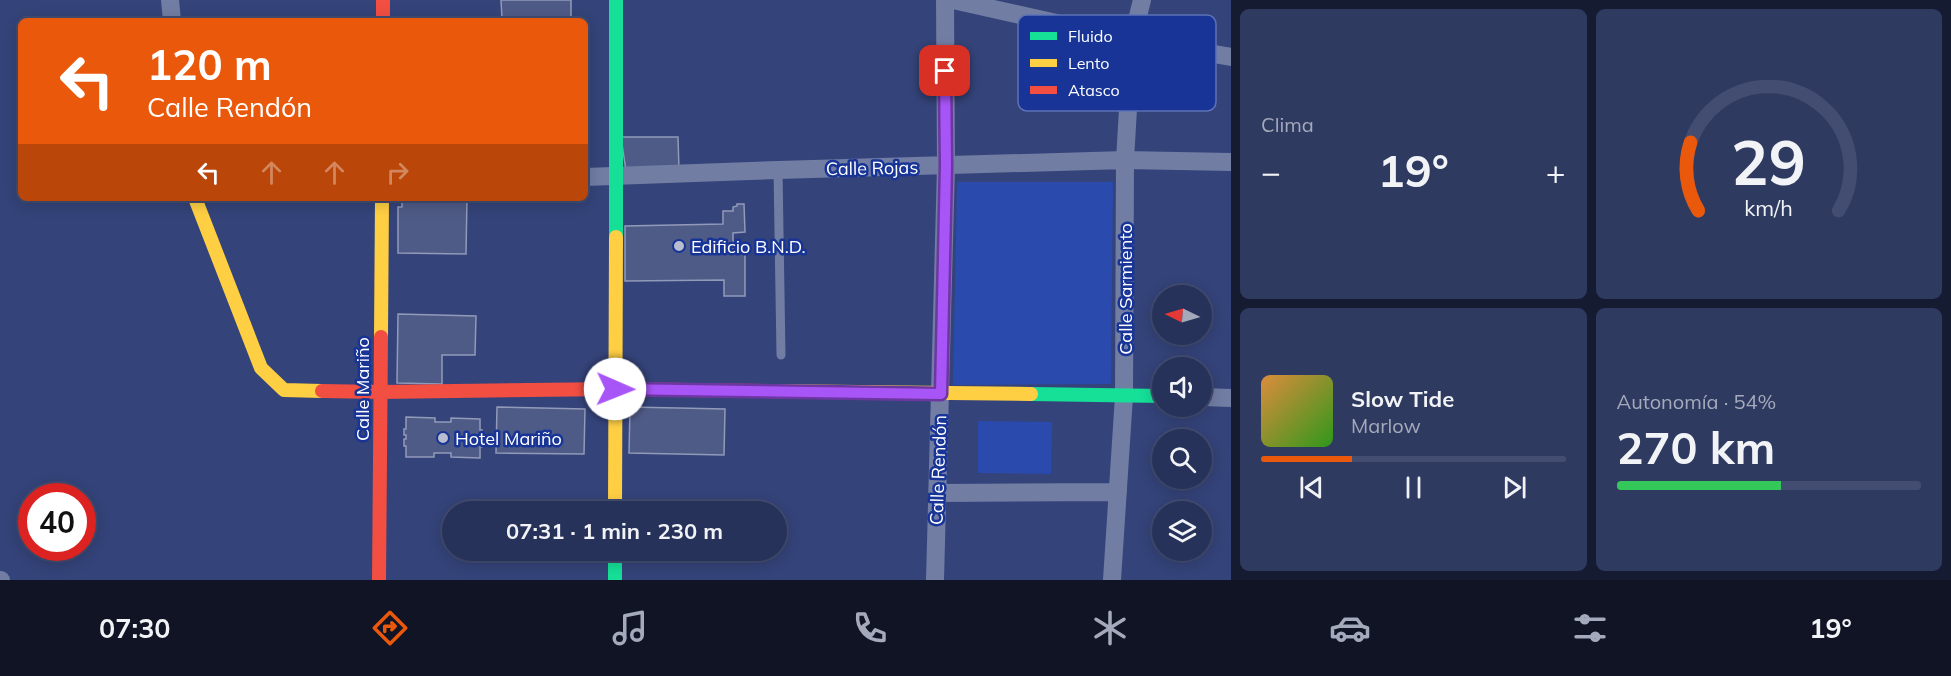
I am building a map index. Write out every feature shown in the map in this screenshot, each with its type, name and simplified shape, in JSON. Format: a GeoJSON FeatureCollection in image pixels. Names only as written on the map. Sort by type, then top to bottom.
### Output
{"type":"FeatureCollection","features":[{"type":"Feature","properties":{"kind":"street"},"geometry":{"type":"LineString","coordinates":[[170,0],[172,18]]}},
{"type":"Feature","properties":{"kind":"street"},"geometry":{"type":"LineString","coordinates":[[383,0],[383,18]]}},
{"type":"Feature","properties":{"kind":"street"},"geometry":{"type":"LineString","coordinates":[[615,501],[616,0]]}},
{"type":"Feature","properties":{"kind":"street","name":"Calle Rendón"},"geometry":{"type":"LineString","coordinates":[[935,580],[946,166],[945,0]]}},
{"type":"Feature","properties":{"kind":"street"},"geometry":{"type":"LineString","coordinates":[[953,0],[1020,15]]}},
{"type":"Feature","properties":{"kind":"street","name":"Calle Sarmiento"},"geometry":{"type":"LineString","coordinates":[[1138,15],[1142,0]]}},
{"type":"Feature","properties":{"kind":"street"},"geometry":{"type":"LineString","coordinates":[[1216,54],[1231,57]]}},
{"type":"Feature","properties":{"kind":"street","name":"Calle Sarmiento"},"geometry":{"type":"LineString","coordinates":[[1112,580],[1124,396],[1125,160],[1128,111]]}},
{"type":"Feature","properties":{"kind":"street","name":"Calle Rojas"},"geometry":{"type":"LineString","coordinates":[[588,177],[1125,160],[1231,162]]}},
{"type":"Feature","properties":{"kind":"street"},"geometry":{"type":"LineString","coordinates":[[196,201],[261,368],[284,390],[380,392],[615,389],[1152,396]]}},
{"type":"Feature","properties":{"kind":"street","name":"Calle Mariño"},"geometry":{"type":"LineString","coordinates":[[380,580],[382,201]]}},
{"type":"Feature","properties":{"kind":"street"},"geometry":{"type":"LineString","coordinates":[[1212,397],[1231,398]]}},
{"type":"Feature","properties":{"kind":"street"},"geometry":{"type":"LineString","coordinates":[[938,493],[1118,492]]}},
{"type":"Feature","properties":{"kind":"street"},"geometry":{"type":"LineString","coordinates":[[615,561],[615,580]]}},
{"type":"Feature","properties":{"kind":"lane"},"geometry":{"type":"LineString","coordinates":[[778,170],[781,355]]}},
{"type":"Feature","properties":{"kind":"shaded area"},"geometry":{"type":"Polygon","coordinates":[[[957,182],[1113,182],[1111,384],[953,385],[957,182]]]}},
{"type":"Feature","properties":{"kind":"shaded area"},"geometry":{"type":"Polygon","coordinates":[[[978,421],[1052,422],[1051,474],[978,473],[978,421]]]}},
{"type":"Feature","properties":{"kind":"building"},"geometry":{"type":"Polygon","coordinates":[[[501,0],[571,0],[571,18],[502,18],[501,0]]]}},
{"type":"Feature","properties":{"kind":"building"},"geometry":{"type":"Polygon","coordinates":[[[621,137],[678,137],[679,170],[626,171],[621,137]]]}},
{"type":"Feature","properties":{"kind":"building"},"geometry":{"type":"Polygon","coordinates":[[[402,201],[467,201],[466,254],[398,253],[398,207],[402,207],[402,201]]]}},
{"type":"Feature","properties":{"kind":"building","name":"Edificio B.N.D."},"geometry":{"type":"Polygon","coordinates":[[[737,204],[744,204],[745,232],[733,233],[734,252],[745,252],[745,296],[724,296],[724,280],[625,281],[625,226],[723,224],[723,211],[733,211],[733,207],[737,204]]]}},
{"type":"Feature","properties":{"kind":"building"},"geometry":{"type":"Polygon","coordinates":[[[398,314],[476,316],[475,355],[442,355],[442,384],[397,383],[398,314]]]}},
{"type":"Feature","properties":{"kind":"building"},"geometry":{"type":"Polygon","coordinates":[[[497,407],[585,409],[584,454],[496,453],[497,407]]]}},
{"type":"Feature","properties":{"kind":"building"},"geometry":{"type":"Polygon","coordinates":[[[630,407],[725,409],[724,455],[629,453],[630,407]]]}},
{"type":"Feature","properties":{"kind":"building","name":"Hotel Mariño"},"geometry":{"type":"Polygon","coordinates":[[[406,417],[435,418],[435,422],[451,422],[451,418],[480,419],[482,447],[480,447],[480,458],[451,457],[451,453],[434,453],[434,457],[406,457],[404,429],[406,429],[406,417]]]}},
{"type":"Feature","properties":{"kind":"traffic: fast"},"geometry":{"type":"LineString","coordinates":[[616,0],[616,237]]}},
{"type":"Feature","properties":{"kind":"traffic: fast"},"geometry":{"type":"LineString","coordinates":[[1031,394],[1152,396]]}},
{"type":"Feature","properties":{"kind":"traffic: fast"},"geometry":{"type":"LineString","coordinates":[[615,561],[615,580]]}},
{"type":"Feature","properties":{"kind":"traffic: slow"},"geometry":{"type":"LineString","coordinates":[[196,201],[261,368],[284,390],[322,391]]}},
{"type":"Feature","properties":{"kind":"traffic: slow"},"geometry":{"type":"LineString","coordinates":[[381,337],[382,201]]}},
{"type":"Feature","properties":{"kind":"traffic: slow"},"geometry":{"type":"LineString","coordinates":[[615,501],[616,237]]}},
{"type":"Feature","properties":{"kind":"traffic: slow"},"geometry":{"type":"LineString","coordinates":[[767,391],[1031,394]]}},
{"type":"Feature","properties":{"kind":"traffic: jam"},"geometry":{"type":"LineString","coordinates":[[383,0],[383,18]]}},
{"type":"Feature","properties":{"kind":"traffic: jam"},"geometry":{"type":"LineString","coordinates":[[379,580],[381,337]]}},
{"type":"Feature","properties":{"kind":"traffic: jam"},"geometry":{"type":"LineString","coordinates":[[322,391],[615,389],[767,391]]}},
{"type":"Feature","properties":{"kind":"place","name":"Edificio B.N.D."},"geometry":{"type":"Point","coordinates":[679,246]}},
{"type":"Feature","properties":{"kind":"place","name":"Hotel Mariño"},"geometry":{"type":"Point","coordinates":[443,438]}},
{"type":"Feature","properties":{"kind":"route"},"geometry":{"type":"LineString","coordinates":[[615,389],[941,394],[946,166],[945,71]]}}]}
